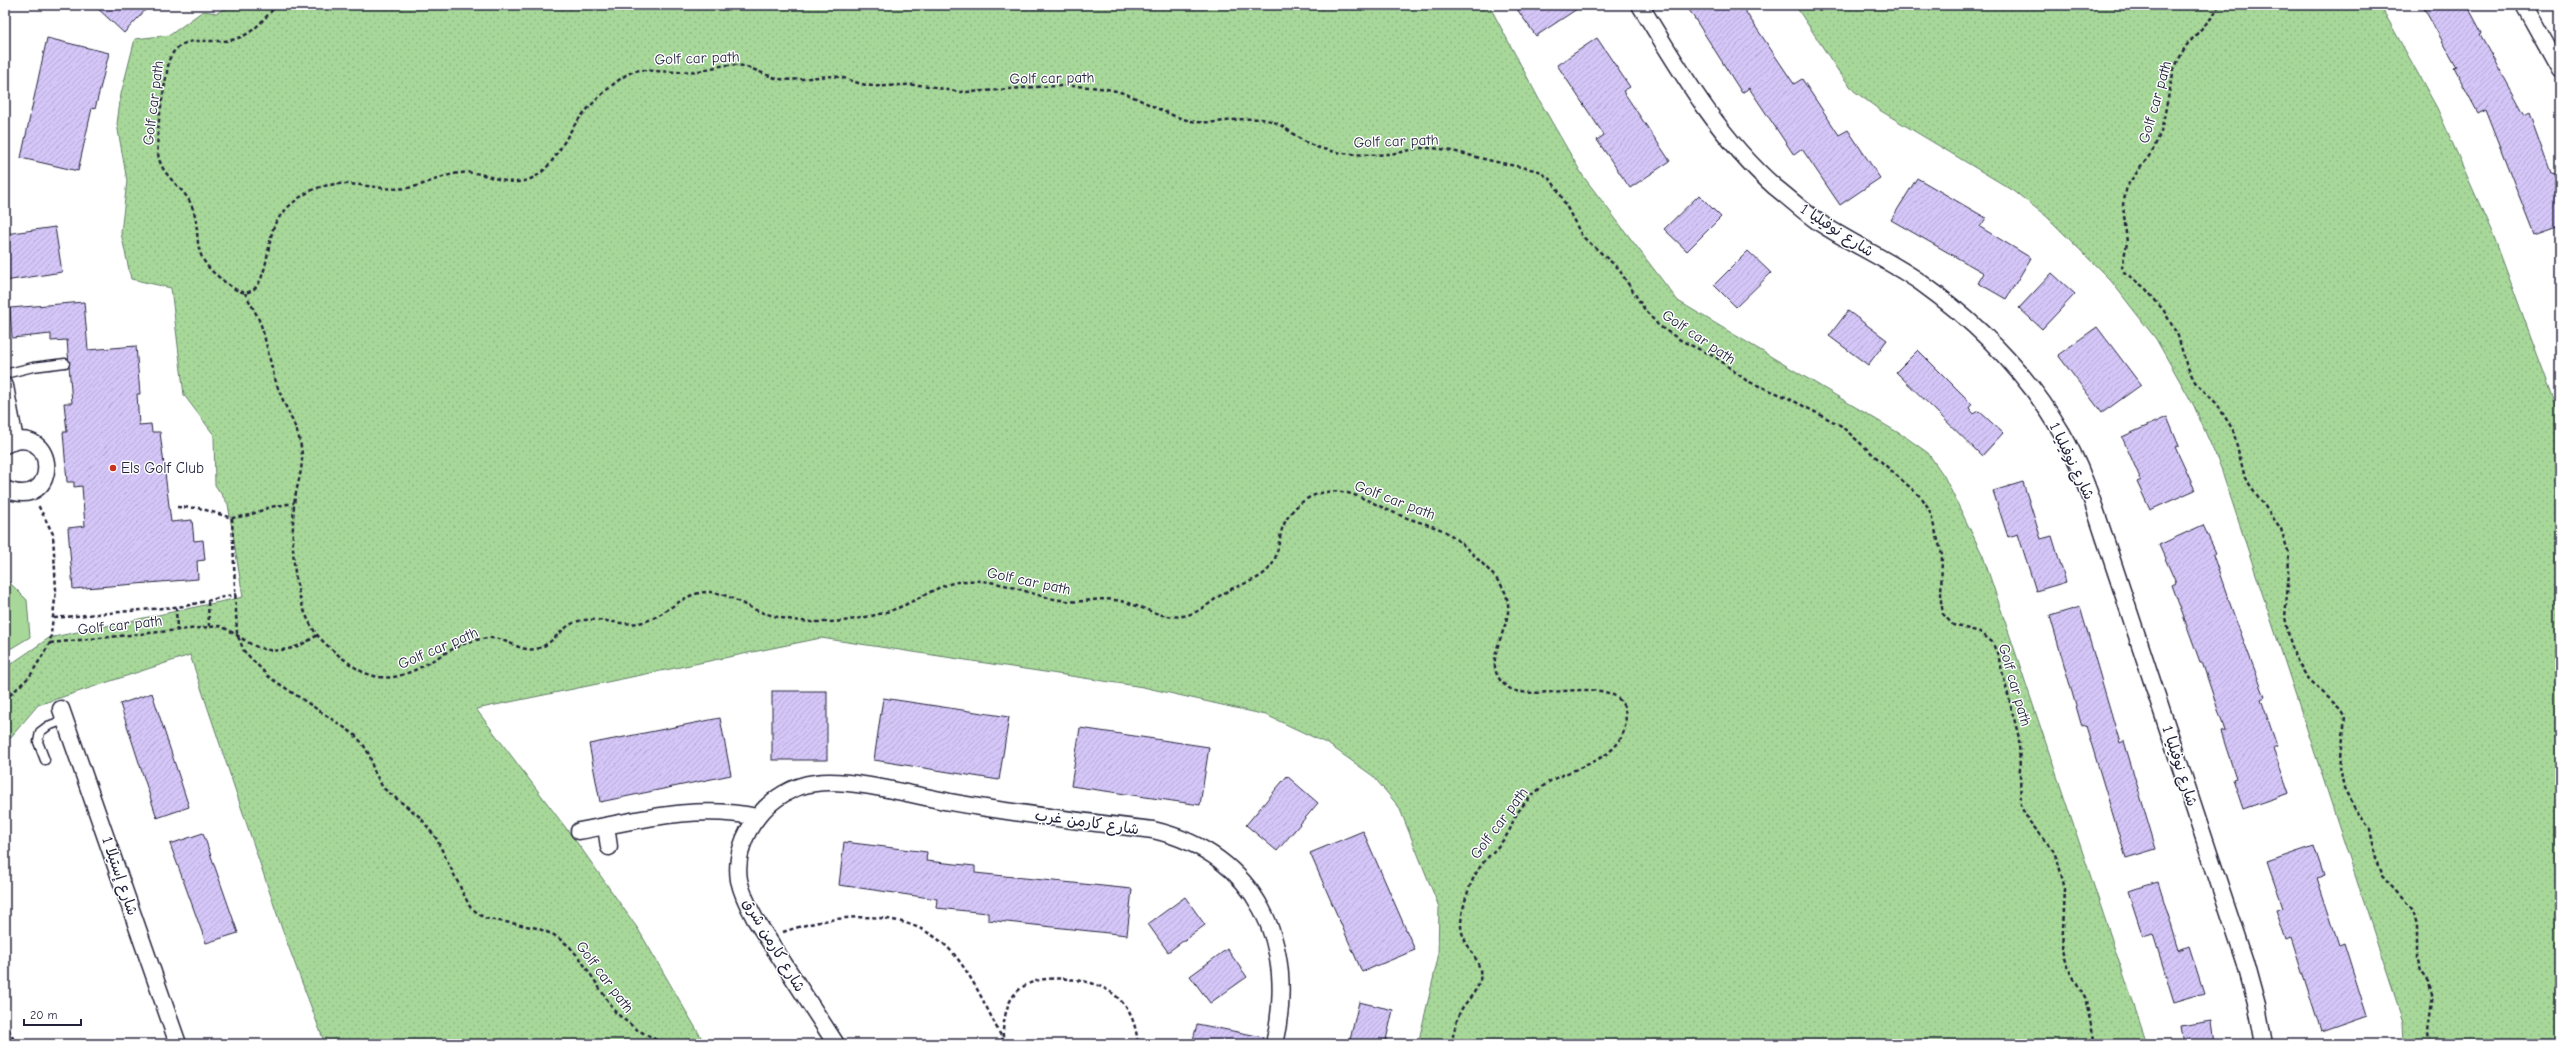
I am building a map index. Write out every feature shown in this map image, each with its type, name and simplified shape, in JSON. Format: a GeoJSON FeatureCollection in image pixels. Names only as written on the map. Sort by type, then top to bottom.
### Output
{"type":"FeatureCollection","features":[{"type":"Feature","properties":{"kind":"street","name":"شارع نوفيليا 1"},"geometry":{"type":"LineString","coordinates":[[1640,5],[1703,104],[1736,147],[1769,180],[1816,220],[1919,281],[1960,312],[1998,348],[2032,388],[2062,433],[2086,482],[2245,962],[2257,1006],[2264,1044]]}},
{"type":"Feature","properties":{"kind":"street"},"geometry":{"type":"LineString","coordinates":[[2524,5],[2560,70]]}},
{"type":"Feature","properties":{"kind":"street"},"geometry":{"type":"LineString","coordinates":[[5,386],[10,442],[26,440],[35,444],[43,452],[47,461],[47,472],[43,482],[31,491],[15,493],[5,489]]}},
{"type":"Feature","properties":{"kind":"street","name":"شارع إستيلا 1"},"geometry":{"type":"LineString","coordinates":[[63,714],[178,1044]]}},
{"type":"Feature","properties":{"kind":"street","name":"شارع كارمن غرب"},"geometry":{"type":"LineString","coordinates":[[757,817],[773,801],[792,789],[814,783],[837,782],[958,803],[1175,835],[1200,846],[1223,862],[1243,880],[1260,902],[1272,928],[1280,979],[1280,1006],[1274,1044]]}},
{"type":"Feature","properties":{"kind":"street"},"geometry":{"type":"LineString","coordinates":[[579,831],[695,811],[736,813],[757,817]]}},
{"type":"Feature","properties":{"kind":"street","name":"شارع كارمن شرق"},"geometry":{"type":"LineString","coordinates":[[757,817],[746,836],[740,857],[739,879],[744,900],[836,1044]]}},
{"type":"Feature","properties":{"kind":"street"},"geometry":{"type":"LineString","coordinates":[[606,826],[610,847]]}},
{"type":"Feature","properties":{"kind":"lane"},"geometry":{"type":"LineString","coordinates":[[5,374],[33,367],[65,363]]}},
{"type":"Feature","properties":{"kind":"lane"},"geometry":{"type":"LineString","coordinates":[[45,760],[38,742],[40,732],[63,714]]}},
{"type":"Feature","properties":{"kind":"path","name":"Golf car path"},"geometry":{"type":"LineString","coordinates":[[278,5],[260,25],[244,36],[225,42],[191,41],[181,43],[173,50],[169,60],[159,137],[158,156],[165,173],[187,197],[193,210],[196,242],[202,260],[215,275],[236,290],[245,293],[253,290],[259,283],[266,265],[271,234],[276,222],[298,198],[316,188],[336,183],[359,183],[385,189],[403,189],[421,185],[437,177],[455,173],[473,173],[505,181],[521,182],[537,176],[548,165],[580,116],[628,74],[641,70],[678,72],[731,65],[745,67],[784,79],[818,76],[841,78],[875,86],[919,84],[960,92],[1090,87],[1117,91],[1143,100],[1175,117],[1197,122],[1246,118],[1271,120],[1286,127],[1304,141],[1325,150],[1370,154],[1393,154],[1421,148],[1440,149],[1539,171],[1551,180],[1559,192],[1582,236],[1618,268],[1645,310],[1659,326],[1682,341],[1717,358],[1747,381],[1786,397],[1840,425],[1922,498],[1929,509],[1942,554],[1941,601],[1943,614],[1952,625],[1980,632],[1992,642],[1998,655],[2019,738],[2021,807],[2029,821],[2053,850],[2058,862],[2065,889],[2062,950],[2066,965],[2085,997],[2095,1044]]}},
{"type":"Feature","properties":{"kind":"path","name":"Golf car path"},"geometry":{"type":"LineString","coordinates":[[2219,5],[2213,16],[2185,47],[2174,69],[2161,132],[2152,152],[2127,186],[2123,205],[2127,243],[2122,267],[2124,272],[2146,288],[2164,311],[2178,336],[2186,364],[2195,382],[2217,404],[2233,430],[2245,478],[2281,529],[2288,551],[2289,573],[2285,617],[2289,637],[2295,657],[2307,677],[2345,717],[2340,767],[2344,788],[2354,807],[2370,829],[2377,862],[2382,876],[2413,910],[2417,926],[2417,957],[2421,971],[2430,983],[2433,994],[2428,1031],[2429,1044]]}},
{"type":"Feature","properties":{"kind":"path","name":"Golf car path"},"geometry":{"type":"LineString","coordinates":[[245,293],[261,325],[278,389],[300,439],[303,460],[294,503],[294,558],[298,587],[306,614],[317,635],[353,666],[372,676],[393,678],[413,672],[438,657],[486,639],[498,638],[528,650],[541,648],[566,626],[579,620],[593,619],[626,625],[644,622],[662,615],[692,594],[704,592],[716,592],[759,612],[814,622],[842,621],[889,612],[947,584],[983,581],[1013,585],[1062,601],[1078,602],[1099,598],[1120,600],[1158,614],[1175,617],[1191,615],[1226,592],[1262,575],[1275,558],[1286,518],[1298,504],[1315,494],[1333,491],[1352,494],[1420,523],[1444,530],[1458,540],[1497,578],[1506,593],[1509,611],[1496,647],[1494,662],[1498,677],[1508,688],[1523,693],[1595,689],[1610,692],[1619,701],[1625,712],[1626,725],[1622,737],[1600,758],[1556,778],[1535,792],[1516,814],[1507,834],[1478,869],[1470,889],[1461,928],[1467,946],[1478,962],[1481,972],[1480,983],[1462,1009],[1451,1044]]}},
{"type":"Feature","properties":{"kind":"path"},"geometry":{"type":"LineString","coordinates":[[5,700],[30,676],[50,643],[54,618],[56,590],[53,534],[31,491]]}},
{"type":"Feature","properties":{"kind":"path"},"geometry":{"type":"LineString","coordinates":[[176,507],[199,508],[232,518],[250,515],[270,507],[294,503]]}},
{"type":"Feature","properties":{"kind":"path","name":"Golf car path"},"geometry":{"type":"LineString","coordinates":[[232,518],[237,634],[244,651],[260,670],[354,734],[364,744],[383,788],[420,817],[436,838],[470,907],[484,918],[537,928],[554,935],[569,946],[581,960],[616,1013],[636,1030],[664,1044]]}},
{"type":"Feature","properties":{"kind":"path","name":"Golf car path"},"geometry":{"type":"LineString","coordinates":[[54,618],[176,607],[208,602],[236,594]]}},
{"type":"Feature","properties":{"kind":"path"},"geometry":{"type":"LineString","coordinates":[[208,602],[209,626]]}},
{"type":"Feature","properties":{"kind":"path"},"geometry":{"type":"LineString","coordinates":[[176,607],[177,630]]}},
{"type":"Feature","properties":{"kind":"path","name":"Golf car path"},"geometry":{"type":"LineString","coordinates":[[50,643],[219,626],[237,634],[255,646],[277,651],[299,647],[317,635]]}},
{"type":"Feature","properties":{"kind":"path"},"geometry":{"type":"LineString","coordinates":[[767,938],[805,924],[832,919],[859,917],[913,925],[941,942],[958,960],[1004,1044]]}},
{"type":"Feature","properties":{"kind":"path"},"geometry":{"type":"LineString","coordinates":[[1003,1040],[1006,1012],[1014,993],[1032,981],[1056,978],[1097,985],[1119,999],[1133,1019],[1138,1044]]}},
{"type":"Feature","properties":{"kind":"path"},"geometry":{"type":"LineString","coordinates":[[5,1023],[16,1044]]}},
{"type":"Feature","properties":{"kind":"green space"},"geometry":{"type":"Polygon","coordinates":[[[231,5],[1489,5],[1542,105],[1583,176],[1678,301],[1907,438],[1928,453],[1944,476],[1983,556],[2147,1044],[1418,1044],[1438,958],[1439,907],[1399,807],[1373,776],[1328,744],[1266,715],[1143,687],[821,638],[476,709],[581,848],[638,929],[705,1044],[325,1044],[282,929],[190,655],[38,705],[5,744],[5,668],[49,638],[243,597],[228,504],[215,485],[214,435],[184,395],[171,288],[131,279],[121,233],[127,181],[117,124],[121,94],[135,39],[170,35],[203,11],[217,13],[231,5]]]}},
{"type":"Feature","properties":{"kind":"green space"},"geometry":{"type":"Polygon","coordinates":[[[1795,5],[2380,5],[2437,108],[2494,237],[2560,416],[2560,1044],[2404,1044],[2403,1021],[2221,468],[2194,406],[2156,339],[2111,281],[2046,216],[2014,191],[1881,111],[1854,91],[1839,72],[1795,5]]]}},
{"type":"Feature","properties":{"kind":"green space"},"geometry":{"type":"Polygon","coordinates":[[[5,578],[27,600],[30,637],[5,652],[5,578]]]}},
{"type":"Feature","properties":{"kind":"building"},"geometry":{"type":"Polygon","coordinates":[[[94,5],[150,5],[124,33],[94,5]]]}},
{"type":"Feature","properties":{"kind":"building"},"geometry":{"type":"Polygon","coordinates":[[[1514,5],[1583,5],[1536,36],[1514,5]]]}},
{"type":"Feature","properties":{"kind":"building"},"geometry":{"type":"Polygon","coordinates":[[[1686,5],[1741,5],[1794,84],[1802,79],[1839,135],[1848,130],[1880,178],[1840,205],[1802,149],[1794,155],[1749,88],[1742,93],[1686,5]]]}},
{"type":"Feature","properties":{"kind":"building"},"geometry":{"type":"Polygon","coordinates":[[[2422,5],[2467,5],[2482,33],[2480,34],[2525,115],[2529,113],[2551,174],[2554,173],[2560,190],[2560,225],[2534,234],[2485,109],[2478,113],[2454,68],[2457,67],[2422,5]]]}},
{"type":"Feature","properties":{"kind":"building"},"geometry":{"type":"Polygon","coordinates":[[[47,38],[109,53],[95,109],[92,108],[78,171],[21,158],[47,38]]]}},
{"type":"Feature","properties":{"kind":"building"},"geometry":{"type":"Polygon","coordinates":[[[1597,38],[1630,87],[1623,91],[1670,161],[1630,188],[1597,140],[1604,135],[1557,65],[1597,38]]]}},
{"type":"Feature","properties":{"kind":"building"},"geometry":{"type":"Polygon","coordinates":[[[1917,178],[1986,218],[1980,227],[2031,258],[2006,299],[1978,283],[1984,273],[1891,220],[1917,178]]]}},
{"type":"Feature","properties":{"kind":"building"},"geometry":{"type":"Polygon","coordinates":[[[1699,195],[1721,217],[1687,251],[1664,229],[1699,195]]]}},
{"type":"Feature","properties":{"kind":"building"},"geometry":{"type":"Polygon","coordinates":[[[55,227],[62,272],[5,281],[5,234],[55,227]]]}},
{"type":"Feature","properties":{"kind":"building"},"geometry":{"type":"Polygon","coordinates":[[[1748,251],[1771,273],[1736,307],[1714,285],[1748,251]]]}},
{"type":"Feature","properties":{"kind":"building"},"geometry":{"type":"Polygon","coordinates":[[[2052,273],[2075,294],[2042,329],[2019,308],[2052,273]]]}},
{"type":"Feature","properties":{"kind":"building","name":"Els Golf Club"},"geometry":{"type":"Polygon","coordinates":[[[84,302],[88,350],[136,346],[140,394],[137,394],[139,425],[151,424],[152,432],[160,432],[171,522],[192,520],[194,541],[203,540],[205,560],[197,561],[198,579],[73,589],[68,528],[85,526],[82,486],[74,487],[74,482],[67,482],[63,432],[67,432],[64,403],[72,403],[67,340],[51,341],[51,334],[12,338],[10,308],[84,302]]]}},
{"type":"Feature","properties":{"kind":"building"},"geometry":{"type":"Polygon","coordinates":[[[1848,311],[1887,340],[1868,365],[1829,336],[1848,311]]]}},
{"type":"Feature","properties":{"kind":"building"},"geometry":{"type":"Polygon","coordinates":[[[2097,327],[2141,385],[2102,413],[2058,355],[2097,327]]]}},
{"type":"Feature","properties":{"kind":"building"},"geometry":{"type":"Polygon","coordinates":[[[1918,350],[1972,404],[1969,408],[1974,414],[1979,411],[2003,433],[1982,456],[1896,372],[1918,350]]]}},
{"type":"Feature","properties":{"kind":"building"},"geometry":{"type":"Polygon","coordinates":[[[2167,417],[2179,446],[2175,447],[2195,490],[2150,510],[2137,482],[2141,480],[2122,437],[2167,417]]]}},
{"type":"Feature","properties":{"kind":"building"},"geometry":{"type":"Polygon","coordinates":[[[2023,482],[2041,539],[2052,536],[2066,582],[2036,591],[2018,534],[2008,537],[1993,491],[2023,482]]]}},
{"type":"Feature","properties":{"kind":"building"},"geometry":{"type":"Polygon","coordinates":[[[2203,525],[2216,553],[2213,555],[2265,697],[2261,699],[2277,746],[2273,748],[2289,793],[2243,809],[2233,779],[2236,778],[2221,732],[2225,731],[2202,662],[2200,662],[2172,585],[2176,583],[2159,545],[2203,525]]]}},
{"type":"Feature","properties":{"kind":"building"},"geometry":{"type":"Polygon","coordinates":[[[2080,607],[2120,743],[2124,741],[2156,849],[2126,858],[2086,726],[2082,727],[2050,616],[2080,607]]]}},
{"type":"Feature","properties":{"kind":"building"},"geometry":{"type":"Polygon","coordinates":[[[772,691],[827,691],[827,760],[772,760],[772,691]]]}},
{"type":"Feature","properties":{"kind":"building"},"geometry":{"type":"Polygon","coordinates":[[[152,693],[189,807],[157,818],[120,704],[152,693]]]}},
{"type":"Feature","properties":{"kind":"building"},"geometry":{"type":"Polygon","coordinates":[[[883,698],[1009,717],[999,780],[874,760],[883,698]]]}},
{"type":"Feature","properties":{"kind":"building"},"geometry":{"type":"Polygon","coordinates":[[[720,718],[731,775],[600,802],[589,744],[720,718]]]}},
{"type":"Feature","properties":{"kind":"building"},"geometry":{"type":"Polygon","coordinates":[[[1080,728],[1209,747],[1200,805],[1071,786],[1080,728]]]}},
{"type":"Feature","properties":{"kind":"building"},"geometry":{"type":"Polygon","coordinates":[[[1287,776],[1318,803],[1277,851],[1246,825],[1287,776]]]}},
{"type":"Feature","properties":{"kind":"building"},"geometry":{"type":"Polygon","coordinates":[[[1363,831],[1415,950],[1362,972],[1310,853],[1363,831]]]}},
{"type":"Feature","properties":{"kind":"building"},"geometry":{"type":"Polygon","coordinates":[[[203,833],[238,933],[206,943],[170,844],[203,833]]]}},
{"type":"Feature","properties":{"kind":"building"},"geometry":{"type":"Polygon","coordinates":[[[844,842],[927,852],[926,861],[975,866],[975,873],[1132,889],[1127,935],[988,920],[988,913],[936,908],[937,899],[839,885],[844,842]]]}},
{"type":"Feature","properties":{"kind":"building"},"geometry":{"type":"Polygon","coordinates":[[[2314,846],[2324,876],[2317,878],[2339,945],[2344,943],[2367,1016],[2321,1032],[2291,938],[2286,940],[2276,910],[2283,908],[2267,862],[2314,846]]]}},
{"type":"Feature","properties":{"kind":"building"},"geometry":{"type":"Polygon","coordinates":[[[2158,882],[2179,950],[2189,946],[2204,993],[2174,1002],[2153,934],[2143,937],[2128,891],[2158,882]]]}},
{"type":"Feature","properties":{"kind":"building"},"geometry":{"type":"Polygon","coordinates":[[[1185,897],[1205,925],[1168,952],[1148,924],[1185,897]]]}},
{"type":"Feature","properties":{"kind":"building"},"geometry":{"type":"Polygon","coordinates":[[[1227,949],[1247,977],[1210,1003],[1190,976],[1227,949]]]}},
{"type":"Feature","properties":{"kind":"building"},"geometry":{"type":"Polygon","coordinates":[[[1359,1002],[1393,1010],[1385,1044],[1349,1044],[1359,1002]]]}},
{"type":"Feature","properties":{"kind":"building"},"geometry":{"type":"Polygon","coordinates":[[[2212,1021],[2215,1044],[2184,1044],[2181,1026],[2212,1021]]]}},
{"type":"Feature","properties":{"kind":"building"},"geometry":{"type":"Polygon","coordinates":[[[1197,1024],[1263,1037],[1262,1044],[1192,1044],[1197,1024]]]}},
{"type":"Feature","properties":{"kind":"place","name":"Els Golf Club"},"geometry":{"type":"Point","coordinates":[113,468]}}]}
